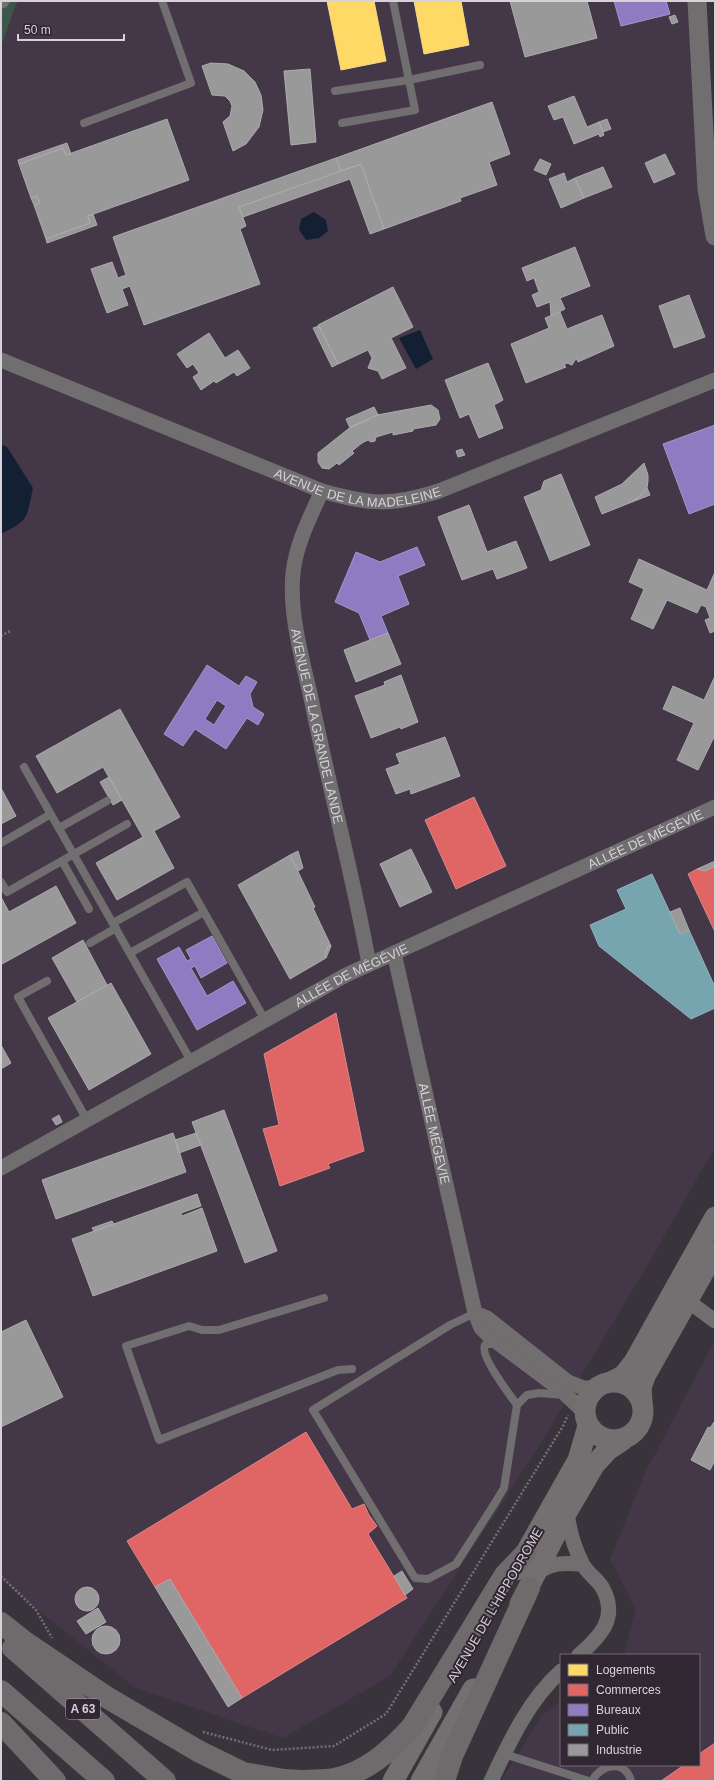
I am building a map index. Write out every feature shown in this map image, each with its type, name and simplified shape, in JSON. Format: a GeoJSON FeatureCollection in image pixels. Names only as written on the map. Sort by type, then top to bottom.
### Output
{"type":"FeatureCollection","features":[{"type":"Feature","properties":{"kind":"highway"},"geometry":{"type":"LineString","coordinates":[[1,1623],[25,1642],[108,1698],[200,1752],[252,1777],[302,1781],[334,1779],[350,1774],[376,1761],[393,1747],[412,1727],[505,1575],[525,1554]]}},
{"type":"Feature","properties":{"kind":"highway"},"geometry":{"type":"LineString","coordinates":[[444,1781],[452,1756],[533,1581]]}},
{"type":"Feature","properties":{"kind":"highway","name":"A 63"},"geometry":{"type":"LineString","coordinates":[[1,1638],[165,1781]]}},
{"type":"Feature","properties":{"kind":"highway"},"geometry":{"type":"LineString","coordinates":[[1,1691],[104,1781]]}},
{"type":"Feature","properties":{"kind":"highway"},"geometry":{"type":"LineString","coordinates":[[1,1723],[55,1781]]}},
{"type":"Feature","properties":{"kind":"main road"},"geometry":{"type":"LineString","coordinates":[[715,1217],[634,1362],[623,1376],[603,1385],[578,1409],[594,1434],[603,1439],[613,1441],[623,1440],[630,1436],[640,1425],[643,1417],[641,1388],[645,1376],[715,1252]]}},
{"type":"Feature","properties":{"kind":"main road"},"geometry":{"type":"LineString","coordinates":[[603,1385],[620,1382],[629,1386],[637,1393],[642,1401]]}},
{"type":"Feature","properties":{"kind":"main road","name":"AVENUE DE L'HIPPODROME"},"geometry":{"type":"LineString","coordinates":[[394,1781],[431,1713],[525,1554],[578,1460],[578,1409]]}},
{"type":"Feature","properties":{"kind":"main road","name":"AVENUE DE L'HIPPODROME"},"geometry":{"type":"LineString","coordinates":[[421,1781],[533,1581],[568,1512],[600,1457],[623,1440]]}},
{"type":"Feature","properties":{"kind":"street"},"geometry":{"type":"LineString","coordinates":[[697,1],[708,189],[715,236]]}},
{"type":"Feature","properties":{"kind":"street","name":"AVENUE DE LA MADELEINE"},"geometry":{"type":"LineString","coordinates":[[1,360],[322,491],[352,500],[389,503],[420,497],[439,491],[715,380]]}},
{"type":"Feature","properties":{"kind":"street","name":"AVENUE DE LA GRANDE LANDE"},"geometry":{"type":"LineString","coordinates":[[322,491],[303,533],[297,555],[293,573],[294,615],[369,964]]}},
{"type":"Feature","properties":{"kind":"street","name":"ALLÉE DE MÉGÉVIE"},"geometry":{"type":"LineString","coordinates":[[1,1168],[346,974],[715,807]]}},
{"type":"Feature","properties":{"kind":"street","name":"ALLÉE MÈGEVIE"},"geometry":{"type":"LineString","coordinates":[[394,953],[475,1313],[481,1328],[578,1409]]}},
{"type":"Feature","properties":{"kind":"street"},"geometry":{"type":"LineString","coordinates":[[688,1302],[715,1322]]}},
{"type":"Feature","properties":{"kind":"street"},"geometry":{"type":"LineString","coordinates":[[475,1313],[487,1318],[568,1382],[584,1388],[603,1385]]}},
{"type":"Feature","properties":{"kind":"street"},"geometry":{"type":"LineString","coordinates":[[568,1512],[569,1528],[582,1564],[601,1586],[607,1599],[607,1623],[602,1633],[580,1654]]}},
{"type":"Feature","properties":{"kind":"street"},"geometry":{"type":"LineString","coordinates":[[533,1581],[548,1566],[560,1563],[582,1564]]}},
{"type":"Feature","properties":{"kind":"street"},"geometry":{"type":"LineString","coordinates":[[491,1781],[531,1704],[542,1689],[560,1672]]}},
{"type":"Feature","properties":{"kind":"lane"},"geometry":{"type":"LineString","coordinates":[[84,123],[191,84],[162,1]]}},
{"type":"Feature","properties":{"kind":"lane"},"geometry":{"type":"LineString","coordinates":[[342,123],[415,110],[393,1]]}},
{"type":"Feature","properties":{"kind":"lane"},"geometry":{"type":"LineString","coordinates":[[335,91],[409,80],[480,65]]}},
{"type":"Feature","properties":{"kind":"lane"},"geometry":{"type":"LineString","coordinates":[[24,767],[191,1061]]}},
{"type":"Feature","properties":{"kind":"lane"},"geometry":{"type":"LineString","coordinates":[[59,828],[107,801]]}},
{"type":"Feature","properties":{"kind":"lane"},"geometry":{"type":"LineString","coordinates":[[1,843],[51,814]]}},
{"type":"Feature","properties":{"kind":"lane"},"geometry":{"type":"LineString","coordinates":[[1,882],[7,892],[127,824]]}},
{"type":"Feature","properties":{"kind":"lane"},"geometry":{"type":"LineString","coordinates":[[62,861],[89,909]]}},
{"type":"Feature","properties":{"kind":"lane"},"geometry":{"type":"LineString","coordinates":[[90,943],[187,882],[265,1020]]}},
{"type":"Feature","properties":{"kind":"lane"},"geometry":{"type":"LineString","coordinates":[[130,953],[204,912]]}},
{"type":"Feature","properties":{"kind":"lane"},"geometry":{"type":"LineString","coordinates":[[47,981],[18,997],[87,1120]]}},
{"type":"Feature","properties":{"kind":"lane"},"geometry":{"type":"LineString","coordinates":[[324,1298],[219,1330],[202,1330],[189,1326],[126,1346],[159,1440],[338,1370],[352,1369]]}},
{"type":"Feature","properties":{"kind":"lane"},"geometry":{"type":"LineString","coordinates":[[475,1313],[450,1325],[313,1410],[415,1578],[428,1579],[456,1564],[504,1488],[512,1425],[517,1405],[528,1395],[539,1393],[578,1409]]}},
{"type":"Feature","properties":{"kind":"lane"},"geometry":{"type":"LineString","coordinates":[[496,1342],[485,1345],[484,1351],[487,1360],[517,1405]]}},
{"type":"Feature","properties":{"kind":"lane"},"geometry":{"type":"LineString","coordinates":[[504,1754],[591,1781],[601,1769],[613,1766],[626,1772],[631,1781]]}},
{"type":"Feature","properties":{"kind":"path"},"geometry":{"type":"LineString","coordinates":[[1,636],[10,631]]}},
{"type":"Feature","properties":{"kind":"path"},"geometry":{"type":"LineString","coordinates":[[199,1731],[272,1750],[334,1746],[386,1714],[563,1426],[578,1409]]}},
{"type":"Feature","properties":{"kind":"path"},"geometry":{"type":"LineString","coordinates":[[1,1576],[36,1610],[55,1644]]}},
{"type":"Feature","properties":{"kind":"shaded area"},"geometry":{"type":"Polygon","coordinates":[[[20,1],[697,1],[715,236],[715,1147],[654,1254],[543,1440],[390,1676],[283,1738],[135,1688],[1,1580],[1,47],[16,4],[20,1]]]}},
{"type":"Feature","properties":{"kind":"shaded area"},"geometry":{"type":"Polygon","coordinates":[[[715,1340],[715,1781],[501,1781],[542,1715],[560,1702],[560,1766],[700,1766],[700,1654],[623,1654],[636,1610],[610,1559],[645,1473],[715,1340]]]}},
{"type":"Feature","properties":{"kind":"green space"},"geometry":{"type":"Polygon","coordinates":[[[1,1],[20,1],[16,4],[1,47],[1,1]]]}},
{"type":"Feature","properties":{"kind":"water"},"geometry":{"type":"Polygon","coordinates":[[[314,212],[326,220],[328,231],[319,238],[306,240],[299,230],[301,219],[314,212]]]}},
{"type":"Feature","properties":{"kind":"water"},"geometry":{"type":"Polygon","coordinates":[[[420,330],[433,359],[416,369],[399,338],[420,330]]]}},
{"type":"Feature","properties":{"kind":"water"},"geometry":{"type":"Polygon","coordinates":[[[1,444],[7,447],[33,488],[25,517],[17,525],[1,534],[1,444]]]}},
{"type":"Feature","properties":{"kind":"building: Logements"},"geometry":{"type":"Polygon","coordinates":[[[327,1],[374,1],[386,61],[341,70],[327,1]]]}},
{"type":"Feature","properties":{"kind":"building: Logements"},"geometry":{"type":"Polygon","coordinates":[[[414,1],[461,1],[469,45],[424,54],[414,1]]]}},
{"type":"Feature","properties":{"kind":"building: Commerces"},"geometry":{"type":"Polygon","coordinates":[[[474,797],[506,866],[456,889],[425,820],[474,797]]]}},
{"type":"Feature","properties":{"kind":"building: Commerces"},"geometry":{"type":"Polygon","coordinates":[[[715,866],[715,932],[688,874],[697,869],[705,871],[715,866]]]}},
{"type":"Feature","properties":{"kind":"building: Commerces"},"geometry":{"type":"Polygon","coordinates":[[[336,1013],[364,1151],[328,1164],[330,1168],[280,1186],[263,1129],[279,1125],[264,1054],[336,1013]]]}},
{"type":"Feature","properties":{"kind":"building: Commerces"},"geometry":{"type":"Polygon","coordinates":[[[306,1432],[352,1509],[364,1504],[369,1515],[377,1526],[368,1534],[407,1598],[242,1698],[170,1579],[155,1587],[127,1541],[306,1432]]]}},
{"type":"Feature","properties":{"kind":"building: Commerces"},"geometry":{"type":"Polygon","coordinates":[[[715,1743],[715,1781],[661,1781],[683,1766],[700,1766],[700,1753],[715,1743]]]}},
{"type":"Feature","properties":{"kind":"building: Bureaux"},"geometry":{"type":"Polygon","coordinates":[[[614,1],[666,1],[670,14],[621,26],[614,1]]]}},
{"type":"Feature","properties":{"kind":"building: Bureaux"},"geometry":{"type":"Polygon","coordinates":[[[715,425],[715,504],[689,514],[663,444],[715,425]]]}},
{"type":"Feature","properties":{"kind":"building: Bureaux"},"geometry":{"type":"Polygon","coordinates":[[[417,547],[425,565],[398,576],[409,604],[381,616],[388,633],[370,640],[359,613],[335,602],[356,552],[380,562],[417,547]]]}},
{"type":"Feature","properties":{"kind":"building: Bureaux"},"geometry":{"type":"Polygon","coordinates":[[[207,665],[239,686],[246,676],[257,682],[250,694],[253,707],[264,714],[258,725],[247,718],[226,749],[195,729],[183,746],[164,734],[207,665]],[[217,700],[205,719],[214,725],[226,706],[217,700]]]}},
{"type":"Feature","properties":{"kind":"building: Bureaux"},"geometry":{"type":"Polygon","coordinates":[[[212,936],[227,963],[201,978],[195,966],[191,968],[207,996],[233,981],[246,1003],[197,1030],[157,959],[179,947],[187,961],[191,959],[186,950],[212,936]]]}},
{"type":"Feature","properties":{"kind":"building: Public"},"geometry":{"type":"Polygon","coordinates":[[[652,874],[680,934],[689,930],[715,987],[715,1008],[691,1019],[599,946],[590,925],[626,909],[617,890],[652,874]]]}},
{"type":"Feature","properties":{"kind":"building: Industrie"},"geometry":{"type":"Polygon","coordinates":[[[510,1],[587,1],[597,38],[525,57],[510,1]]]}},
{"type":"Feature","properties":{"kind":"building: Industrie"},"geometry":{"type":"Polygon","coordinates":[[[675,15],[678,22],[672,24],[669,17],[675,15]]]}},
{"type":"Feature","properties":{"kind":"building: Industrie"},"geometry":{"type":"Polygon","coordinates":[[[211,63],[228,64],[244,71],[255,82],[261,95],[263,110],[259,127],[246,144],[233,151],[223,122],[230,116],[232,106],[230,101],[225,96],[212,95],[202,66],[211,63]]]}},
{"type":"Feature","properties":{"kind":"building: Industrie"},"geometry":{"type":"Polygon","coordinates":[[[310,69],[316,142],[291,145],[284,71],[310,69]]]}},
{"type":"Feature","properties":{"kind":"building: Industrie"},"geometry":{"type":"Polygon","coordinates":[[[574,96],[587,127],[599,122],[604,135],[600,137],[599,134],[574,144],[563,117],[554,120],[548,106],[574,96]]]}},
{"type":"Feature","properties":{"kind":"building: Industrie"},"geometry":{"type":"Polygon","coordinates":[[[492,102],[510,154],[489,162],[497,185],[460,198],[461,201],[384,229],[361,164],[341,171],[336,158],[492,102]]]}},
{"type":"Feature","properties":{"kind":"building: Industrie"},"geometry":{"type":"Polygon","coordinates":[[[167,119],[189,180],[88,216],[90,223],[46,239],[34,205],[40,203],[37,196],[31,198],[19,164],[63,148],[66,155],[167,119]]]}},
{"type":"Feature","properties":{"kind":"building: Industrie"},"geometry":{"type":"Polygon","coordinates":[[[607,119],[611,129],[603,132],[599,122],[607,119]]]}},
{"type":"Feature","properties":{"kind":"building: Industrie"},"geometry":{"type":"Polygon","coordinates":[[[67,143],[71,154],[66,155],[63,148],[19,164],[18,160],[67,143]]]}},
{"type":"Feature","properties":{"kind":"building: Industrie"},"geometry":{"type":"Polygon","coordinates":[[[665,154],[675,174],[654,183],[645,163],[665,154]]]}},
{"type":"Feature","properties":{"kind":"building: Industrie"},"geometry":{"type":"Polygon","coordinates":[[[336,158],[341,171],[239,207],[246,226],[240,229],[260,284],[144,325],[130,286],[122,289],[128,305],[107,313],[91,269],[112,262],[118,278],[126,275],[113,237],[336,158]]]}},
{"type":"Feature","properties":{"kind":"building: Industrie"},"geometry":{"type":"Polygon","coordinates":[[[540,159],[551,164],[546,175],[534,170],[540,159]]]}},
{"type":"Feature","properties":{"kind":"building: Industrie"},"geometry":{"type":"Polygon","coordinates":[[[361,164],[384,229],[370,234],[350,179],[243,217],[239,207],[361,164]]]}},
{"type":"Feature","properties":{"kind":"building: Industrie"},"geometry":{"type":"Polygon","coordinates":[[[603,167],[612,187],[584,198],[575,178],[603,167]]]}},
{"type":"Feature","properties":{"kind":"building: Industrie"},"geometry":{"type":"Polygon","coordinates":[[[564,173],[567,182],[575,178],[584,198],[561,208],[549,179],[564,173]]]}},
{"type":"Feature","properties":{"kind":"building: Industrie"},"geometry":{"type":"Polygon","coordinates":[[[37,196],[40,203],[34,205],[31,198],[37,196]]]}},
{"type":"Feature","properties":{"kind":"building: Industrie"},"geometry":{"type":"Polygon","coordinates":[[[93,214],[97,225],[47,243],[46,239],[90,223],[88,216],[93,214]]]}},
{"type":"Feature","properties":{"kind":"building: Industrie"},"geometry":{"type":"Polygon","coordinates":[[[575,247],[590,286],[560,298],[565,309],[551,316],[550,302],[537,307],[532,295],[539,292],[534,278],[527,281],[522,268],[575,247]]]}},
{"type":"Feature","properties":{"kind":"building: Industrie"},"geometry":{"type":"Polygon","coordinates":[[[393,287],[413,327],[391,338],[406,368],[382,379],[378,371],[368,368],[372,358],[368,350],[338,364],[318,325],[393,287]]]}},
{"type":"Feature","properties":{"kind":"building: Industrie"},"geometry":{"type":"Polygon","coordinates":[[[689,295],[705,337],[674,348],[659,306],[689,295]]]}},
{"type":"Feature","properties":{"kind":"building: Industrie"},"geometry":{"type":"Polygon","coordinates":[[[560,312],[567,329],[602,315],[614,346],[578,362],[577,359],[572,365],[567,363],[564,365],[566,367],[526,383],[511,344],[549,328],[545,318],[560,312]]]}},
{"type":"Feature","properties":{"kind":"building: Industrie"},"geometry":{"type":"Polygon","coordinates":[[[319,326],[338,364],[332,367],[313,328],[319,326]]]}},
{"type":"Feature","properties":{"kind":"building: Industrie"},"geometry":{"type":"Polygon","coordinates":[[[209,333],[225,358],[238,350],[250,368],[237,376],[234,372],[216,383],[214,381],[201,390],[193,377],[199,373],[193,364],[187,368],[177,354],[209,333]]]}},
{"type":"Feature","properties":{"kind":"building: Industrie"},"geometry":{"type":"Polygon","coordinates":[[[488,363],[503,400],[494,405],[503,428],[479,438],[469,414],[460,418],[445,380],[488,363]]]}},
{"type":"Feature","properties":{"kind":"building: Industrie"},"geometry":{"type":"Polygon","coordinates":[[[431,405],[438,410],[440,419],[436,425],[413,429],[413,431],[393,435],[393,432],[376,437],[375,441],[371,442],[368,440],[352,451],[354,453],[339,465],[337,463],[329,469],[322,468],[318,462],[318,453],[352,426],[377,415],[431,405]]]}},
{"type":"Feature","properties":{"kind":"building: Industrie"},"geometry":{"type":"Polygon","coordinates":[[[374,407],[378,415],[350,428],[346,419],[374,407]]]}},
{"type":"Feature","properties":{"kind":"building: Industrie"},"geometry":{"type":"Polygon","coordinates":[[[462,449],[465,455],[458,457],[456,451],[462,449]]]}},
{"type":"Feature","properties":{"kind":"building: Industrie"},"geometry":{"type":"Polygon","coordinates":[[[644,463],[648,475],[647,488],[632,502],[602,514],[595,497],[622,484],[644,463]]]}},
{"type":"Feature","properties":{"kind":"building: Industrie"},"geometry":{"type":"Polygon","coordinates":[[[561,474],[590,545],[550,561],[524,497],[541,490],[544,481],[561,474]]]}},
{"type":"Feature","properties":{"kind":"building: Industrie"},"geometry":{"type":"Polygon","coordinates":[[[647,488],[650,495],[632,502],[641,495],[647,488]]]}},
{"type":"Feature","properties":{"kind":"building: Industrie"},"geometry":{"type":"Polygon","coordinates":[[[469,505],[487,552],[516,541],[527,568],[497,579],[493,569],[462,580],[438,517],[469,505]]]}},
{"type":"Feature","properties":{"kind":"building: Industrie"},"geometry":{"type":"Polygon","coordinates":[[[639,559],[707,590],[715,572],[715,631],[710,633],[705,620],[710,618],[706,607],[701,605],[697,613],[667,600],[653,629],[631,619],[644,589],[629,582],[639,559]]]}},
{"type":"Feature","properties":{"kind":"building: Industrie"},"geometry":{"type":"Polygon","coordinates":[[[388,633],[401,664],[356,682],[344,650],[388,633]]]}},
{"type":"Feature","properties":{"kind":"building: Industrie"},"geometry":{"type":"Polygon","coordinates":[[[401,675],[418,722],[371,738],[355,696],[385,685],[384,682],[401,675]]]}},
{"type":"Feature","properties":{"kind":"building: Industrie"},"geometry":{"type":"Polygon","coordinates":[[[715,676],[715,735],[698,770],[677,760],[694,723],[663,709],[673,686],[704,700],[715,676]]]}},
{"type":"Feature","properties":{"kind":"building: Industrie"},"geometry":{"type":"Polygon","coordinates":[[[120,709],[180,817],[154,831],[174,868],[117,900],[96,863],[143,837],[103,767],[57,793],[36,756],[120,709]]]}},
{"type":"Feature","properties":{"kind":"building: Industrie"},"geometry":{"type":"Polygon","coordinates":[[[445,737],[460,776],[411,794],[410,789],[396,794],[386,769],[400,764],[396,754],[445,737]]]}},
{"type":"Feature","properties":{"kind":"building: Industrie"},"geometry":{"type":"Polygon","coordinates":[[[109,777],[122,800],[113,805],[100,782],[109,777]]]}},
{"type":"Feature","properties":{"kind":"building: Industrie"},"geometry":{"type":"Polygon","coordinates":[[[1,788],[16,816],[1,824],[1,788]]]}},
{"type":"Feature","properties":{"kind":"building: Industrie"},"geometry":{"type":"Polygon","coordinates":[[[411,849],[432,892],[400,907],[380,864],[411,849]]]}},
{"type":"Feature","properties":{"kind":"building: Industrie"},"geometry":{"type":"Polygon","coordinates":[[[298,851],[303,868],[298,871],[290,855],[298,851]]]}},
{"type":"Feature","properties":{"kind":"building: Industrie"},"geometry":{"type":"Polygon","coordinates":[[[290,855],[315,907],[313,908],[331,946],[328,946],[325,955],[326,958],[290,979],[238,885],[290,855]]]}},
{"type":"Feature","properties":{"kind":"building: Industrie"},"geometry":{"type":"Polygon","coordinates":[[[715,861],[715,866],[705,871],[697,869],[715,861]]]}},
{"type":"Feature","properties":{"kind":"building: Industrie"},"geometry":{"type":"Polygon","coordinates":[[[56,886],[76,923],[2,964],[1,897],[9,912],[56,886]]]}},
{"type":"Feature","properties":{"kind":"building: Industrie"},"geometry":{"type":"Polygon","coordinates":[[[680,908],[689,930],[680,934],[670,912],[680,908]]]}},
{"type":"Feature","properties":{"kind":"building: Industrie"},"geometry":{"type":"Polygon","coordinates":[[[83,940],[107,985],[77,1002],[52,958],[83,940]]]}},
{"type":"Feature","properties":{"kind":"building: Industrie"},"geometry":{"type":"Polygon","coordinates":[[[328,946],[331,946],[326,958],[325,955],[328,946]]]}},
{"type":"Feature","properties":{"kind":"building: Industrie"},"geometry":{"type":"Polygon","coordinates":[[[111,983],[151,1054],[89,1090],[48,1018],[111,983]]]}},
{"type":"Feature","properties":{"kind":"building: Industrie"},"geometry":{"type":"Polygon","coordinates":[[[1,1045],[11,1063],[1,1069],[1,1045]]]}},
{"type":"Feature","properties":{"kind":"building: Industrie"},"geometry":{"type":"Polygon","coordinates":[[[224,1110],[277,1251],[245,1263],[192,1122],[224,1110]]]}},
{"type":"Feature","properties":{"kind":"building: Industrie"},"geometry":{"type":"Polygon","coordinates":[[[59,1115],[62,1122],[56,1125],[52,1119],[59,1115]]]}},
{"type":"Feature","properties":{"kind":"building: Industrie"},"geometry":{"type":"Polygon","coordinates":[[[173,1133],[186,1172],[56,1219],[42,1180],[173,1133]]]}},
{"type":"Feature","properties":{"kind":"building: Industrie"},"geometry":{"type":"Polygon","coordinates":[[[196,1133],[201,1145],[179,1153],[175,1140],[196,1133]]]}},
{"type":"Feature","properties":{"kind":"building: Industrie"},"geometry":{"type":"Polygon","coordinates":[[[197,1194],[201,1206],[181,1213],[182,1216],[202,1208],[217,1251],[93,1296],[72,1239],[197,1194]]]}},
{"type":"Feature","properties":{"kind":"building: Industrie"},"geometry":{"type":"Polygon","coordinates":[[[112,1221],[114,1224],[94,1231],[92,1228],[112,1221]]]}},
{"type":"Feature","properties":{"kind":"building: Industrie"},"geometry":{"type":"Polygon","coordinates":[[[26,1320],[63,1397],[1,1427],[1,1332],[26,1320]]]}},
{"type":"Feature","properties":{"kind":"building: Industrie"},"geometry":{"type":"Polygon","coordinates":[[[714,1422],[715,1460],[710,1470],[691,1460],[708,1427],[710,1428],[714,1422]]]}},
{"type":"Feature","properties":{"kind":"building: Industrie"},"geometry":{"type":"Polygon","coordinates":[[[402,1571],[413,1589],[405,1595],[394,1576],[402,1571]]]}},
{"type":"Feature","properties":{"kind":"building: Industrie"},"geometry":{"type":"Polygon","coordinates":[[[170,1579],[242,1698],[228,1707],[155,1587],[170,1579]]]}},
{"type":"Feature","properties":{"kind":"building: Industrie"},"geometry":{"type":"Polygon","coordinates":[[[87,1587],[96,1590],[99,1599],[96,1608],[87,1611],[78,1608],[75,1599],[78,1590],[87,1587]]]}},
{"type":"Feature","properties":{"kind":"building: Industrie"},"geometry":{"type":"Polygon","coordinates":[[[98,1608],[106,1622],[86,1634],[77,1621],[98,1608]]]}},
{"type":"Feature","properties":{"kind":"building: Industrie"},"geometry":{"type":"Polygon","coordinates":[[[106,1626],[116,1630],[120,1640],[116,1650],[106,1654],[96,1650],[92,1640],[96,1630],[106,1626]]]}}]}
